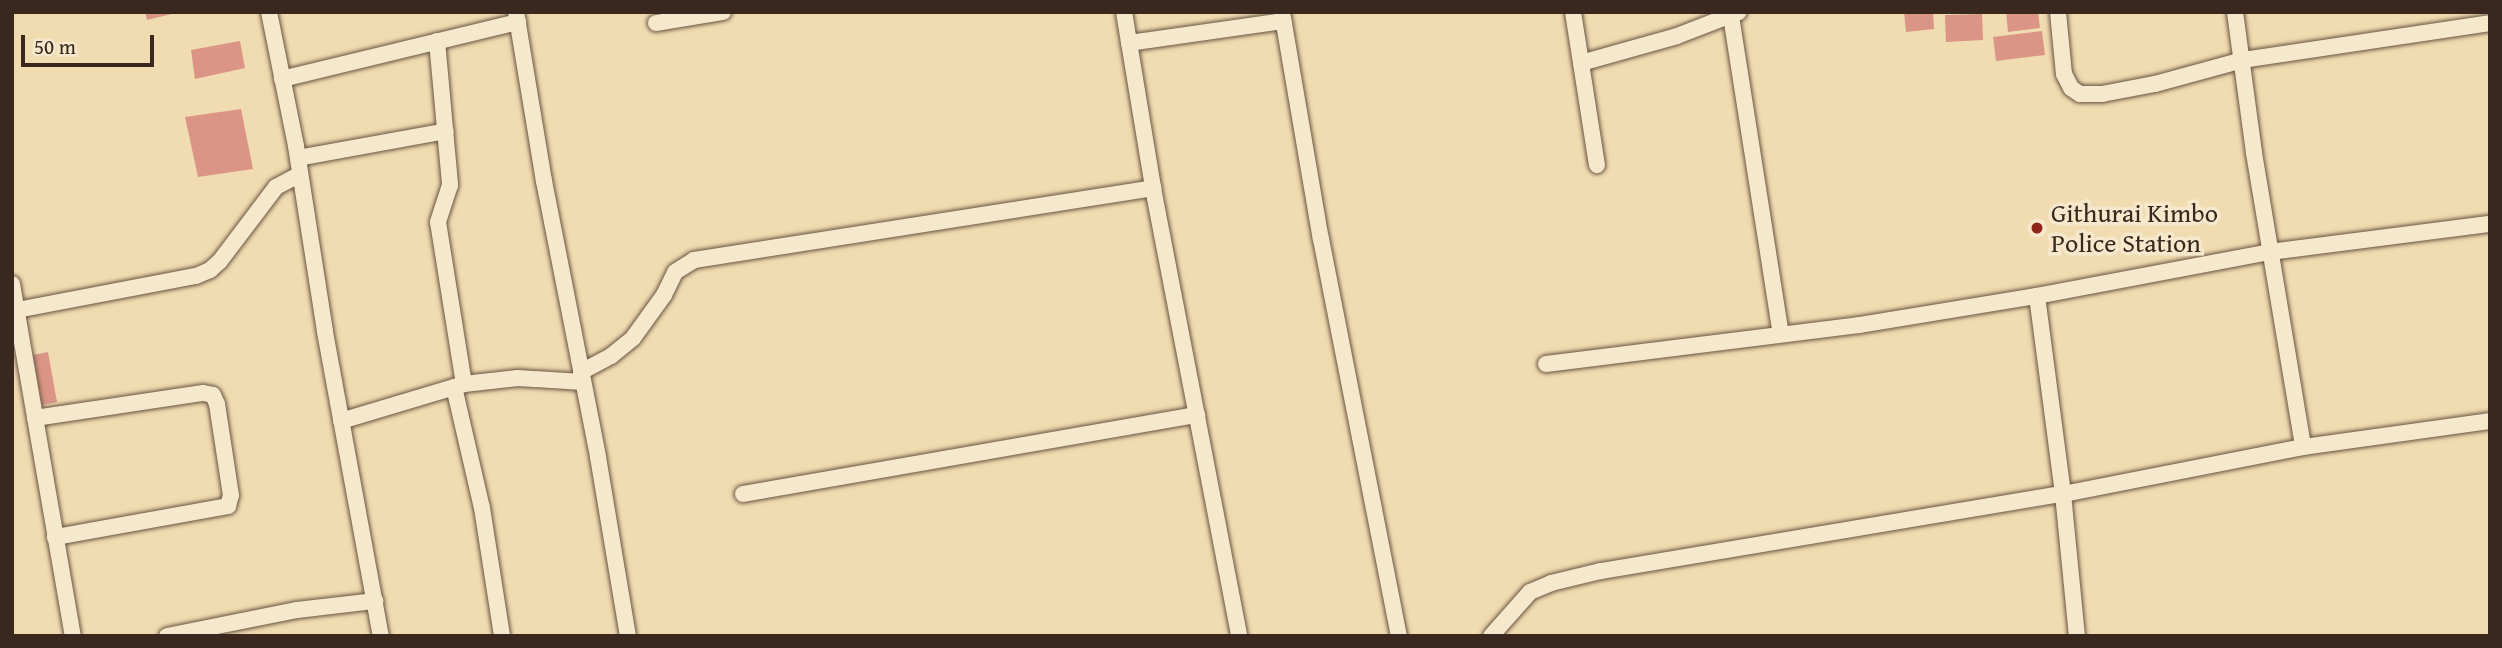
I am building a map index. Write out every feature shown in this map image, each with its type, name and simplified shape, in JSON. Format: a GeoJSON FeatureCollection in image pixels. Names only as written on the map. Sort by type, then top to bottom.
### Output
{"type":"FeatureCollection","features":[{"type":"Feature","properties":{"kind":"street"},"geometry":{"type":"LineString","coordinates":[[269,12],[299,166],[341,421],[381,636]]}},
{"type":"Feature","properties":{"kind":"street"},"geometry":{"type":"LineString","coordinates":[[656,23],[723,12]]}},
{"type":"Feature","properties":{"kind":"street"},"geometry":{"type":"LineString","coordinates":[[1124,12],[1153,188],[1239,636]]}},
{"type":"Feature","properties":{"kind":"street"},"geometry":{"type":"LineString","coordinates":[[1573,12],[1597,165]]}},
{"type":"Feature","properties":{"kind":"street"},"geometry":{"type":"LineString","coordinates":[[2058,12],[2064,74],[2071,88],[2080,94],[2102,94],[2155,84],[2243,60],[2490,23]]}},
{"type":"Feature","properties":{"kind":"street"},"geometry":{"type":"LineString","coordinates":[[2235,12],[2270,252],[2303,447]]}},
{"type":"Feature","properties":{"kind":"street"},"geometry":{"type":"LineString","coordinates":[[1581,63],[1677,36],[1735,14],[1781,334]]}},
{"type":"Feature","properties":{"kind":"street"},"geometry":{"type":"LineString","coordinates":[[282,79],[437,41],[517,17],[544,181],[628,636]]}},
{"type":"Feature","properties":{"kind":"street"},"geometry":{"type":"LineString","coordinates":[[1129,43],[1282,17],[1321,239],[1399,636]]}},
{"type":"Feature","properties":{"kind":"street"},"geometry":{"type":"LineString","coordinates":[[437,41],[450,185],[438,222],[459,386],[502,636]]}},
{"type":"Feature","properties":{"kind":"street"},"geometry":{"type":"LineString","coordinates":[[17,310],[196,276],[210,270],[220,261],[276,187],[299,166],[446,131]]}},
{"type":"Feature","properties":{"kind":"street"},"geometry":{"type":"LineString","coordinates":[[341,421],[459,386],[518,378],[582,377],[633,338],[664,295],[675,272],[694,260],[1153,188]]}},
{"type":"Feature","properties":{"kind":"street"},"geometry":{"type":"LineString","coordinates":[[1546,364],[1781,334],[2037,296],[2270,252],[2490,224]]}},
{"type":"Feature","properties":{"kind":"street"},"geometry":{"type":"LineString","coordinates":[[12,284],[17,310],[17,338],[36,418],[73,636]]}},
{"type":"Feature","properties":{"kind":"street"},"geometry":{"type":"LineString","coordinates":[[2037,296],[2063,494],[2077,636]]}},
{"type":"Feature","properties":{"kind":"street"},"geometry":{"type":"LineString","coordinates":[[36,418],[203,393],[213,395],[217,404],[231,495],[229,506],[55,537]]}},
{"type":"Feature","properties":{"kind":"street"},"geometry":{"type":"LineString","coordinates":[[743,494],[1196,415]]}},
{"type":"Feature","properties":{"kind":"street"},"geometry":{"type":"LineString","coordinates":[[1492,636],[1530,592],[1576,577],[2063,494],[2303,447],[2490,421]]}},
{"type":"Feature","properties":{"kind":"street"},"geometry":{"type":"LineString","coordinates":[[167,636],[248,628],[375,601]]}},
{"type":"Feature","properties":{"kind":"building"},"geometry":{"type":"Polygon","coordinates":[[[145,12],[176,12],[176,13],[147,20],[145,12]]]}},
{"type":"Feature","properties":{"kind":"building"},"geometry":{"type":"Polygon","coordinates":[[[1904,12],[1933,12],[1934,29],[1906,32],[1904,12]]]}},
{"type":"Feature","properties":{"kind":"building"},"geometry":{"type":"Polygon","coordinates":[[[2006,12],[2038,12],[2040,28],[2008,32],[2006,12]]]}},
{"type":"Feature","properties":{"kind":"building"},"geometry":{"type":"Polygon","coordinates":[[[1982,14],[1983,40],[1946,42],[1945,15],[1982,14]]]}},
{"type":"Feature","properties":{"kind":"building"},"geometry":{"type":"Polygon","coordinates":[[[2042,31],[2045,55],[1996,61],[1993,37],[2042,31]]]}},
{"type":"Feature","properties":{"kind":"building"},"geometry":{"type":"Polygon","coordinates":[[[240,41],[245,68],[195,79],[191,50],[240,41]]]}},
{"type":"Feature","properties":{"kind":"building"},"geometry":{"type":"Polygon","coordinates":[[[241,109],[253,169],[198,177],[185,117],[241,109]]]}},
{"type":"Feature","properties":{"kind":"building"},"geometry":{"type":"Polygon","coordinates":[[[48,352],[57,402],[42,405],[33,355],[48,352]]]}},
{"type":"Feature","properties":{"kind":"place","name":"Githurai Kimbo Police Station"},"geometry":{"type":"Point","coordinates":[2037,228]}}]}
